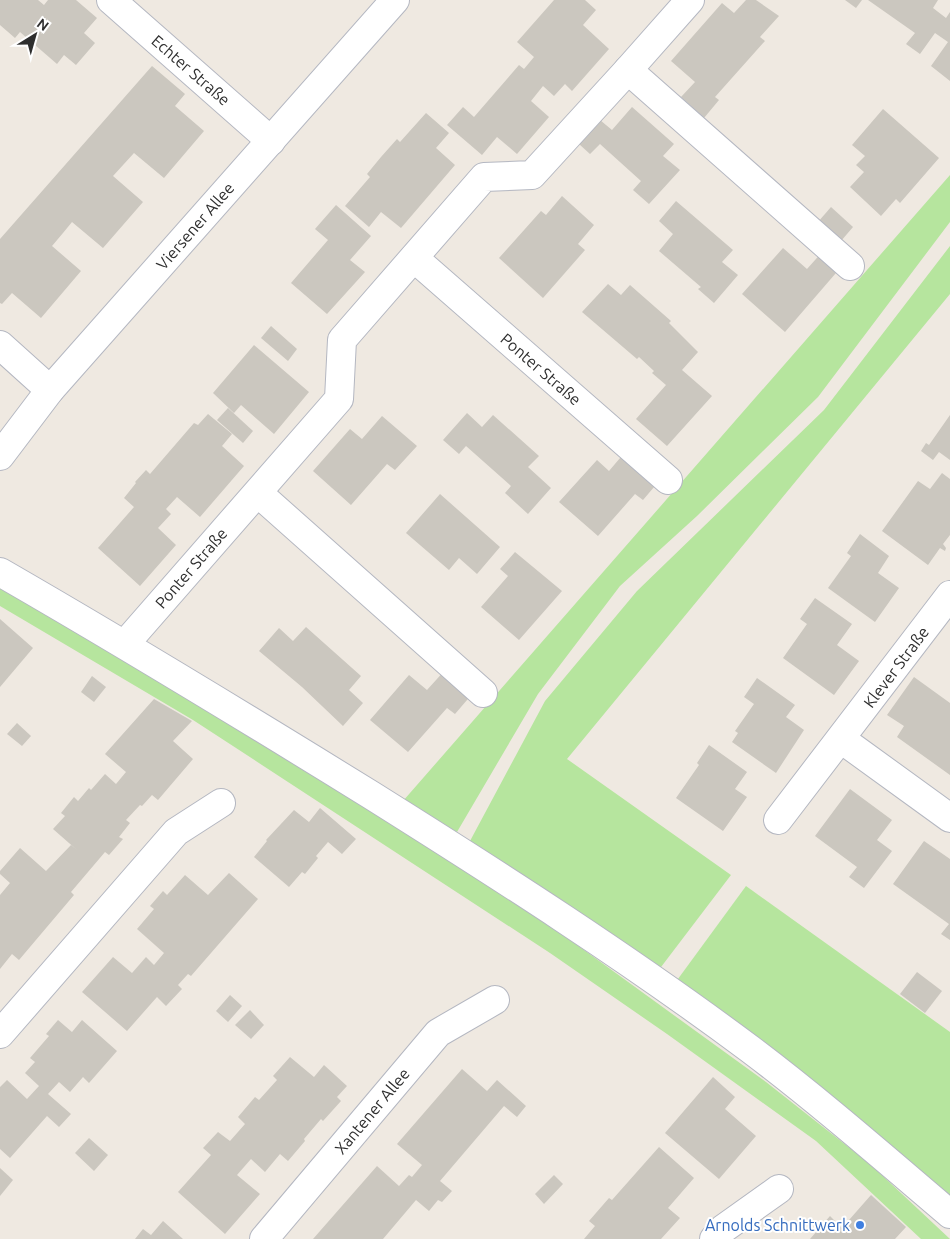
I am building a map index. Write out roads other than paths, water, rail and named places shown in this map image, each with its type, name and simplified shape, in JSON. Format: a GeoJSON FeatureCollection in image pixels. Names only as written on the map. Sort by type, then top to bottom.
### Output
{"type":"FeatureCollection","features":[{"type":"Feature","properties":{"kind":"street","name":"Echter Straße"},"geometry":{"type":"LineString","coordinates":[[111,0],[271,140]]}},
{"type":"Feature","properties":{"kind":"street","name":"Viersener Allee"},"geometry":{"type":"LineString","coordinates":[[0,456],[50,390],[395,0]]}},
{"type":"Feature","properties":{"kind":"street","name":"Ponter Straße"},"geometry":{"type":"LineString","coordinates":[[125,644],[339,399],[342,340],[484,177],[532,175],[690,0]]}},
{"type":"Feature","properties":{"kind":"street"},"geometry":{"type":"LineString","coordinates":[[628,70],[850,266]]}},
{"type":"Feature","properties":{"kind":"street","name":"Ponter Straße"},"geometry":{"type":"LineString","coordinates":[[414,258],[668,480]]}},
{"type":"Feature","properties":{"kind":"street"},"geometry":{"type":"LineString","coordinates":[[0,345],[50,390]]}},
{"type":"Feature","properties":{"kind":"street"},"geometry":{"type":"LineString","coordinates":[[258,493],[483,693]]}},
{"type":"Feature","properties":{"kind":"street"},"geometry":{"type":"LineString","coordinates":[[0,572],[125,644],[550,909],[749,1049],[827,1109],[950,1214]]}},
{"type":"Feature","properties":{"kind":"street","name":"Klever Straße"},"geometry":{"type":"LineString","coordinates":[[778,820],[950,595]]}},
{"type":"Feature","properties":{"kind":"street"},"geometry":{"type":"LineString","coordinates":[[841,739],[950,818]]}},
{"type":"Feature","properties":{"kind":"street"},"geometry":{"type":"LineString","coordinates":[[0,1034],[176,832],[221,803]]}},
{"type":"Feature","properties":{"kind":"street","name":"Xantener Allee"},"geometry":{"type":"LineString","coordinates":[[264,1239],[438,1032],[495,1000]]}},
{"type":"Feature","properties":{"kind":"street"},"geometry":{"type":"LineString","coordinates":[[714,1239],[723,1229],[780,1189]]}},
{"type":"Feature","properties":{"kind":"place","name":"Arnolds Schnittwerk"},"geometry":{"type":"Point","coordinates":[860,1225]}}]}
